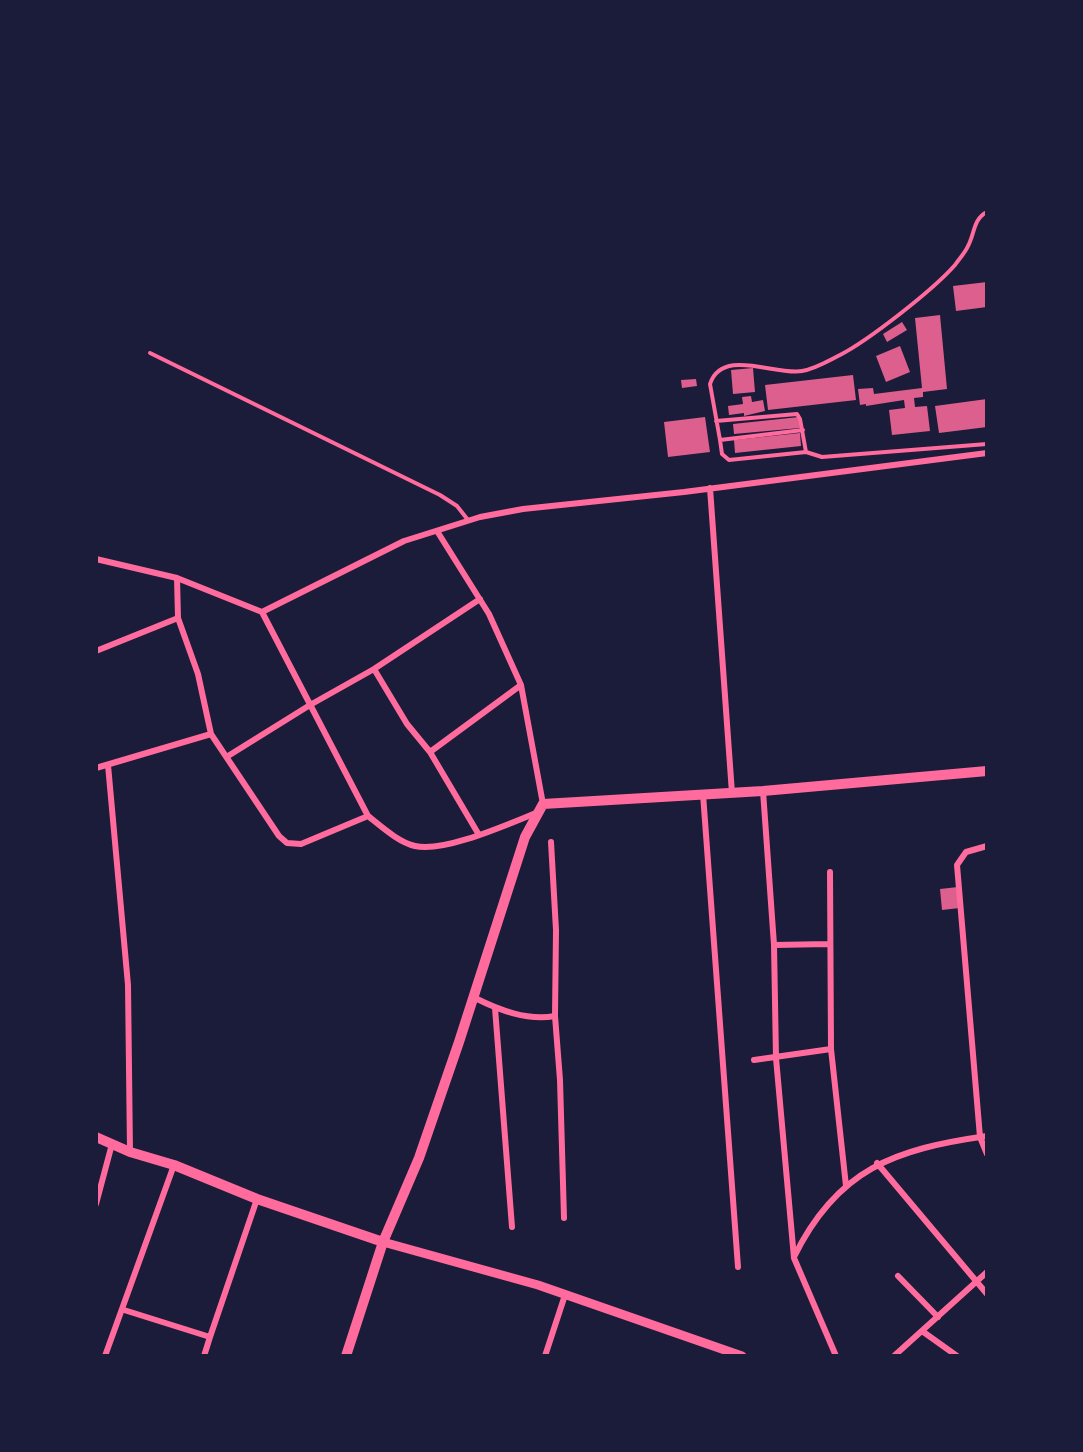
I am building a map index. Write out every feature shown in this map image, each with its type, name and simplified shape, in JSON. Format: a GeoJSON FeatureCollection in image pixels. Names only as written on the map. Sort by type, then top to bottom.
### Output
{"type":"FeatureCollection","features":[{"type":"Feature","properties":{"kind":"main road"},"geometry":{"type":"LineString","coordinates":[[346,1356],[383,1242],[419,1158],[475,998],[525,837],[539,809],[987,771]]}},
{"type":"Feature","properties":{"kind":"main road"},"geometry":{"type":"LineString","coordinates":[[96,1137],[130,1152],[174,1165],[257,1199],[383,1242]]}},
{"type":"Feature","properties":{"kind":"street"},"geometry":{"type":"LineString","coordinates":[[262,612],[404,542],[468,520],[523,509],[987,453]]}},
{"type":"Feature","properties":{"kind":"street"},"geometry":{"type":"LineString","coordinates":[[710,488],[732,793]]}},
{"type":"Feature","properties":{"kind":"street"},"geometry":{"type":"LineString","coordinates":[[96,559],[177,578],[262,612],[368,816],[390,833],[415,846],[432,846],[479,836],[539,809],[521,685],[480,599],[438,531]]}},
{"type":"Feature","properties":{"kind":"street"},"geometry":{"type":"LineString","coordinates":[[177,578],[178,618],[198,674],[212,734],[279,836],[287,843],[301,844],[368,816]]}},
{"type":"Feature","properties":{"kind":"street"},"geometry":{"type":"LineString","coordinates":[[228,756],[310,705],[374,669],[480,599]]}},
{"type":"Feature","properties":{"kind":"street"},"geometry":{"type":"LineString","coordinates":[[96,651],[178,618]]}},
{"type":"Feature","properties":{"kind":"street"},"geometry":{"type":"LineString","coordinates":[[374,669],[407,724],[430,752],[479,836]]}},
{"type":"Feature","properties":{"kind":"street"},"geometry":{"type":"LineString","coordinates":[[430,752],[521,685]]}},
{"type":"Feature","properties":{"kind":"street"},"geometry":{"type":"LineString","coordinates":[[96,768],[212,734]]}},
{"type":"Feature","properties":{"kind":"street"},"geometry":{"type":"LineString","coordinates":[[108,765],[128,985],[130,1152]]}},
{"type":"Feature","properties":{"kind":"street"},"geometry":{"type":"LineString","coordinates":[[763,791],[774,945],[776,1058],[794,1258],[836,1356]]}},
{"type":"Feature","properties":{"kind":"street"},"geometry":{"type":"LineString","coordinates":[[702,794],[738,1267]]}},
{"type":"Feature","properties":{"kind":"street"},"geometry":{"type":"LineString","coordinates":[[551,842],[556,930],[555,1016],[561,1080],[564,1218]]}},
{"type":"Feature","properties":{"kind":"street"},"geometry":{"type":"LineString","coordinates":[[987,846],[966,852],[957,865],[987,1154]]}},
{"type":"Feature","properties":{"kind":"street"},"geometry":{"type":"LineString","coordinates":[[830,872],[831,1048],[846,1186]]}},
{"type":"Feature","properties":{"kind":"street"},"geometry":{"type":"LineString","coordinates":[[774,945],[829,944]]}},
{"type":"Feature","properties":{"kind":"street"},"geometry":{"type":"LineString","coordinates":[[475,998],[495,1008],[536,1018],[555,1016]]}},
{"type":"Feature","properties":{"kind":"street"},"geometry":{"type":"LineString","coordinates":[[495,1008],[512,1227]]}},
{"type":"Feature","properties":{"kind":"street"},"geometry":{"type":"LineString","coordinates":[[754,1060],[831,1048]]}},
{"type":"Feature","properties":{"kind":"street"},"geometry":{"type":"LineString","coordinates":[[794,1258],[805,1235],[833,1197],[878,1163],[928,1146],[984,1136]]}},
{"type":"Feature","properties":{"kind":"street"},"geometry":{"type":"LineString","coordinates":[[96,1204],[112,1144]]}},
{"type":"Feature","properties":{"kind":"street"},"geometry":{"type":"LineString","coordinates":[[878,1163],[987,1293]]}},
{"type":"Feature","properties":{"kind":"street"},"geometry":{"type":"LineString","coordinates":[[105,1356],[124,1310],[174,1165]]}},
{"type":"Feature","properties":{"kind":"street"},"geometry":{"type":"LineString","coordinates":[[204,1356],[257,1199]]}},
{"type":"Feature","properties":{"kind":"street"},"geometry":{"type":"LineString","coordinates":[[383,1242],[538,1285],[742,1356]]}},
{"type":"Feature","properties":{"kind":"street"},"geometry":{"type":"LineString","coordinates":[[894,1356],[987,1272]]}},
{"type":"Feature","properties":{"kind":"street"},"geometry":{"type":"LineString","coordinates":[[898,1276],[938,1317]]}},
{"type":"Feature","properties":{"kind":"street"},"geometry":{"type":"LineString","coordinates":[[545,1356],[565,1295]]}},
{"type":"Feature","properties":{"kind":"street"},"geometry":{"type":"LineString","coordinates":[[124,1310],[210,1337]]}},
{"type":"Feature","properties":{"kind":"street"},"geometry":{"type":"LineString","coordinates":[[922,1331],[957,1356]]}},
{"type":"Feature","properties":{"kind":"lane"},"geometry":{"type":"LineString","coordinates":[[987,212],[976,222],[968,248],[954,267],[918,298],[843,353],[800,372],[779,371],[758,365],[723,369],[712,378],[710,384],[722,454],[726,459],[806,452],[822,457],[987,444]]}},
{"type":"Feature","properties":{"kind":"lane"},"geometry":{"type":"LineString","coordinates":[[150,353],[440,495],[457,506],[468,520]]}},
{"type":"Feature","properties":{"kind":"lane"},"geometry":{"type":"LineString","coordinates":[[716,421],[794,414],[801,419],[806,452]]}},
{"type":"Feature","properties":{"kind":"lane"},"geometry":{"type":"LineString","coordinates":[[720,440],[803,430]]}},
{"type":"Feature","properties":{"kind":"path"},"geometry":{"type":"LineString","coordinates":[[232,96],[258,96]]}},
{"type":"Feature","properties":{"kind":"building"},"geometry":{"type":"Polygon","coordinates":[[[987,282],[987,307],[956,311],[953,286],[987,282]]]}},
{"type":"Feature","properties":{"kind":"building"},"geometry":{"type":"Polygon","coordinates":[[[940,315],[947,389],[923,392],[923,397],[914,398],[915,407],[927,406],[930,431],[892,435],[889,410],[905,408],[904,400],[860,405],[858,389],[873,388],[874,394],[922,388],[915,318],[940,315]]]}},
{"type":"Feature","properties":{"kind":"building"},"geometry":{"type":"Polygon","coordinates":[[[902,322],[907,330],[887,342],[883,334],[902,322]]]}},
{"type":"Feature","properties":{"kind":"building"},"geometry":{"type":"Polygon","coordinates":[[[900,346],[910,372],[886,382],[876,356],[900,346]]]}},
{"type":"Feature","properties":{"kind":"building"},"geometry":{"type":"Polygon","coordinates":[[[753,368],[755,392],[733,394],[731,370],[753,368]]]}},
{"type":"Feature","properties":{"kind":"building"},"geometry":{"type":"Polygon","coordinates":[[[853,375],[856,400],[768,410],[765,385],[853,375]]]}},
{"type":"Feature","properties":{"kind":"building"},"geometry":{"type":"Polygon","coordinates":[[[696,379],[697,386],[682,388],[681,380],[696,379]]]}},
{"type":"Feature","properties":{"kind":"building"},"geometry":{"type":"Polygon","coordinates":[[[751,396],[752,402],[763,400],[765,411],[744,416],[744,413],[729,415],[728,406],[743,404],[742,397],[751,396]]]}},
{"type":"Feature","properties":{"kind":"building"},"geometry":{"type":"Polygon","coordinates":[[[987,399],[987,427],[939,433],[935,406],[987,399]]]}},
{"type":"Feature","properties":{"kind":"building"},"geometry":{"type":"Polygon","coordinates":[[[705,417],[710,452],[668,457],[664,422],[705,417]]]}},
{"type":"Feature","properties":{"kind":"building"},"geometry":{"type":"Polygon","coordinates":[[[799,417],[800,428],[734,434],[733,424],[799,417]]]}},
{"type":"Feature","properties":{"kind":"building"},"geometry":{"type":"Polygon","coordinates":[[[800,433],[801,446],[735,453],[734,440],[800,433]]]}},
{"type":"Feature","properties":{"kind":"building"},"geometry":{"type":"Polygon","coordinates":[[[958,887],[960,908],[942,910],[940,889],[958,887]]]}}]}
